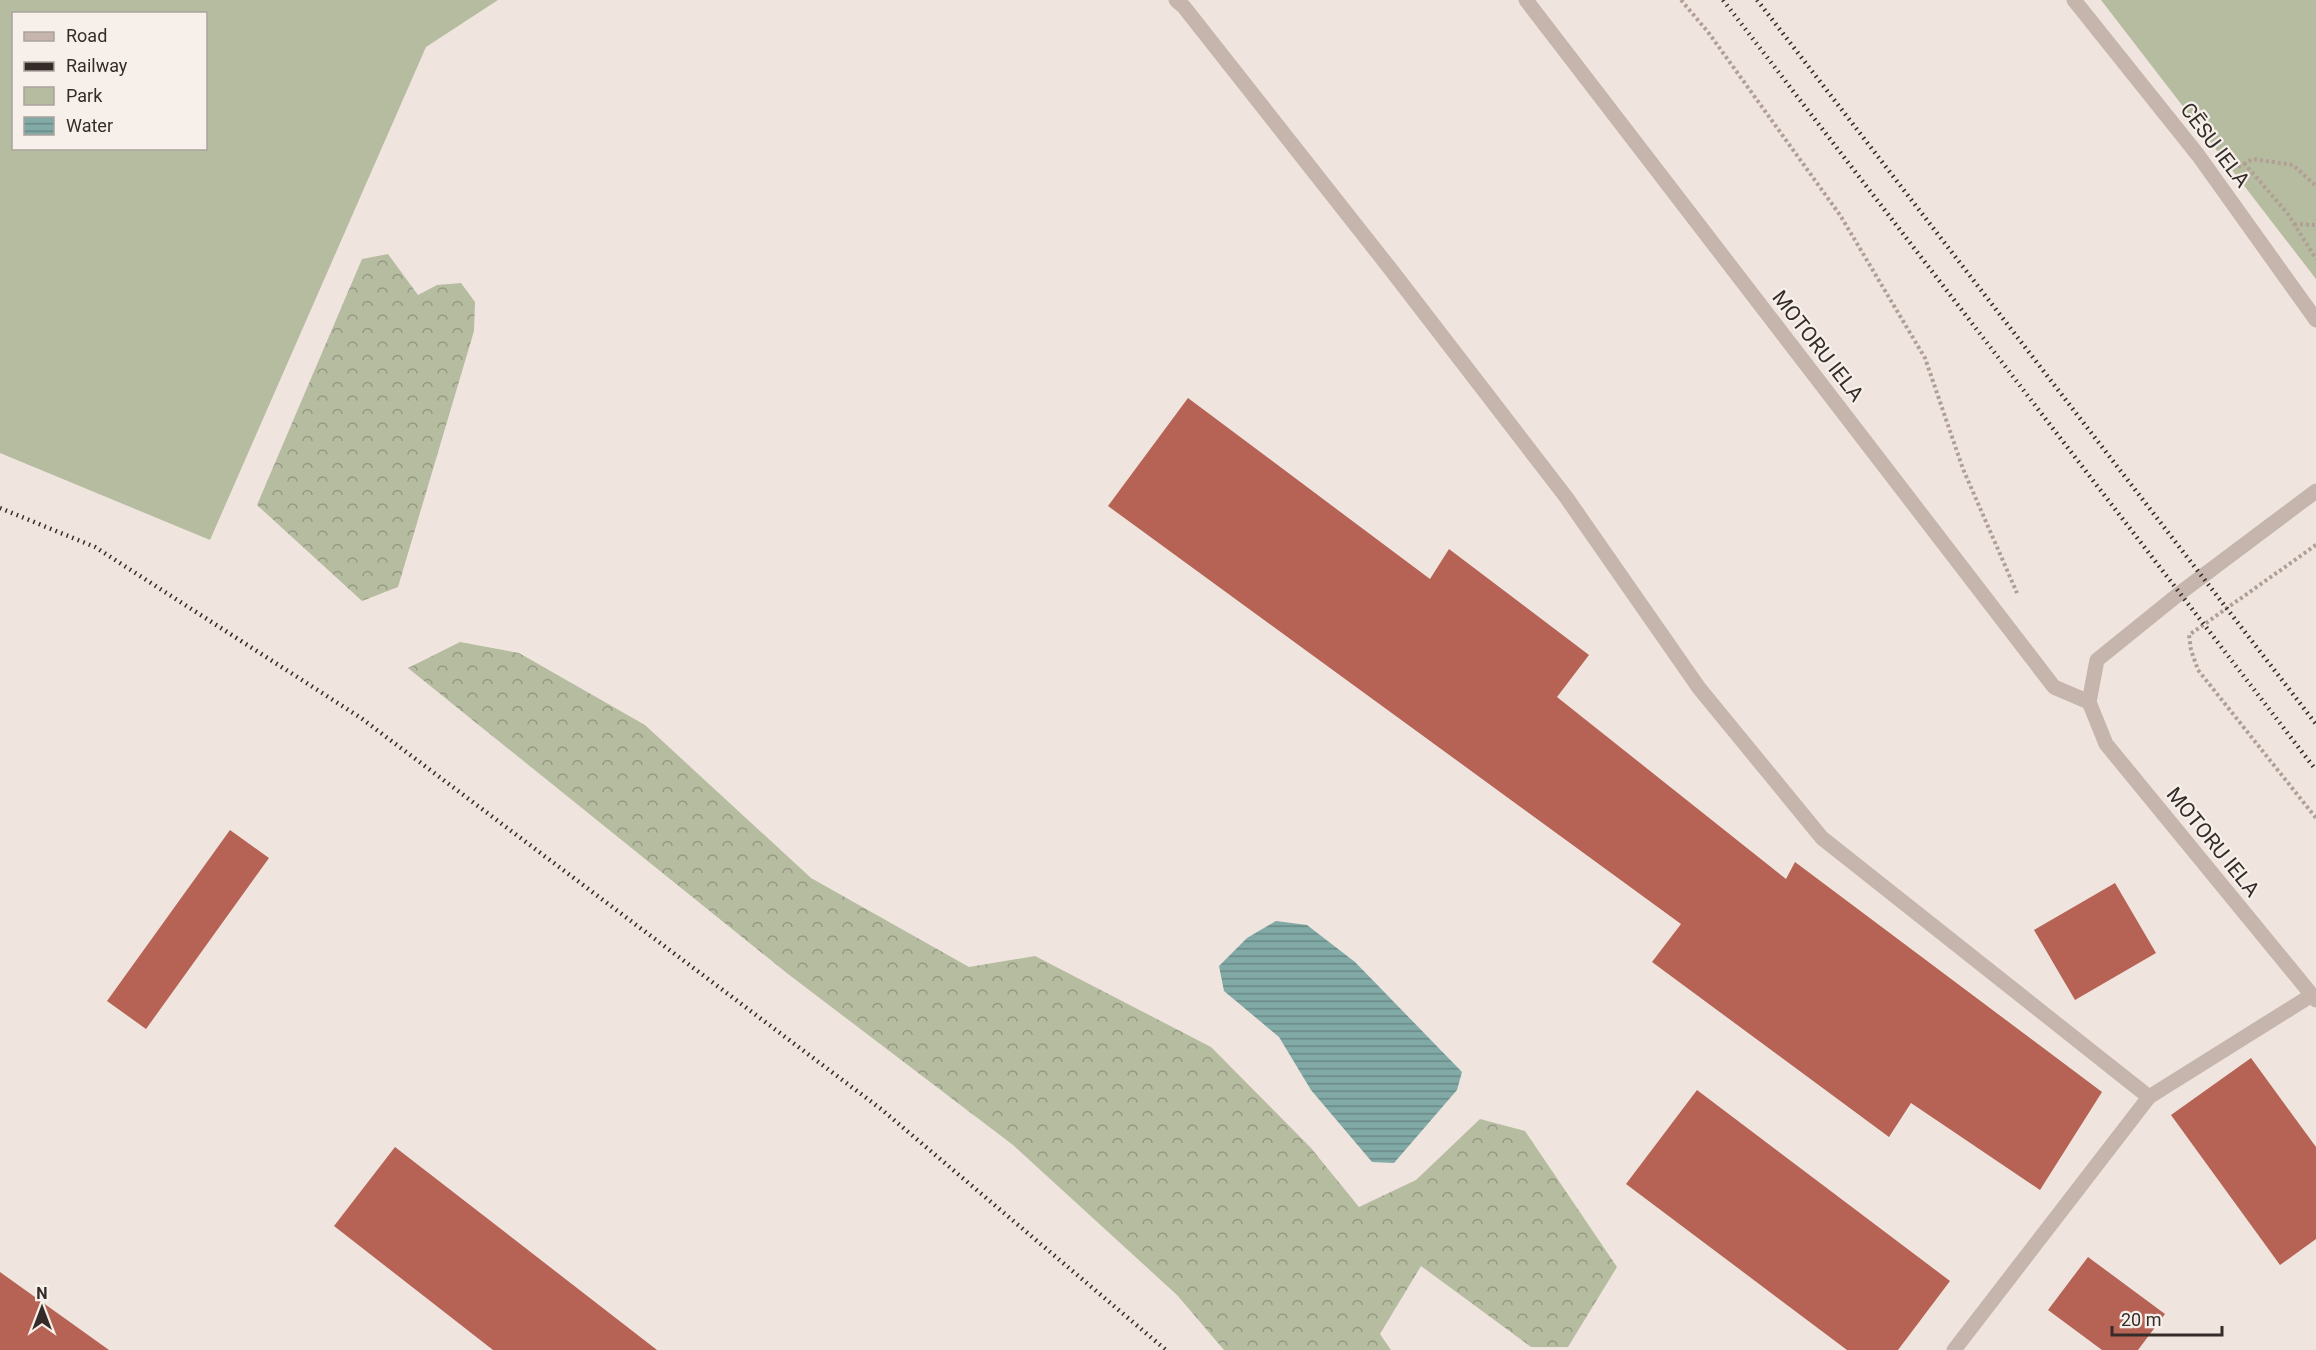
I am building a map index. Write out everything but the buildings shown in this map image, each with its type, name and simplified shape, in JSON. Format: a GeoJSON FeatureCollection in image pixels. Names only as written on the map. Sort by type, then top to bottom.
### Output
{"type":"FeatureCollection","features":[{"type":"Feature","properties":{"kind":"street"},"geometry":{"type":"LineString","coordinates":[[1176,0],[1185,8],[1384,261],[1566,497],[1699,688],[1822,838],[2149,1096]]}},
{"type":"Feature","properties":{"kind":"street","name":"MOTORU IELA"},"geometry":{"type":"LineString","coordinates":[[1526,0],[2054,687],[2090,702],[2106,744],[2314,998]]}},
{"type":"Feature","properties":{"kind":"street","name":"CĒSU IELA"},"geometry":{"type":"LineString","coordinates":[[2074,0],[2216,180],[2316,320]]}},
{"type":"Feature","properties":{"kind":"street"},"geometry":{"type":"LineString","coordinates":[[2090,702],[2097,660],[2180,593],[2316,491]]}},
{"type":"Feature","properties":{"kind":"street"},"geometry":{"type":"LineString","coordinates":[[1953,1350],[2149,1096],[2314,998]]}},
{"type":"Feature","properties":{"kind":"path"},"geometry":{"type":"LineString","coordinates":[[1681,0],[1708,32],[1840,214],[1925,358],[1963,469],[2020,601]]}},
{"type":"Feature","properties":{"kind":"path"},"geometry":{"type":"LineString","coordinates":[[2216,180],[2253,159],[2293,165],[2316,186]]}},
{"type":"Feature","properties":{"kind":"path"},"geometry":{"type":"LineString","coordinates":[[2244,163],[2294,224],[2316,259]]}},
{"type":"Feature","properties":{"kind":"path"},"geometry":{"type":"LineString","coordinates":[[2294,224],[2316,225]]}},
{"type":"Feature","properties":{"kind":"path"},"geometry":{"type":"LineString","coordinates":[[2316,545],[2189,635],[2198,670],[2316,818]]}},
{"type":"Feature","properties":{"kind":"green space"},"geometry":{"type":"Polygon","coordinates":[[[0,0],[498,0],[426,47],[210,540],[0,453],[0,0]]]}},
{"type":"Feature","properties":{"kind":"green space"},"geometry":{"type":"Polygon","coordinates":[[[2101,0],[2316,0],[2316,279],[2101,0]]]}},
{"type":"Feature","properties":{"kind":"green space"},"geometry":{"type":"Polygon","coordinates":[[[388,254],[418,295],[437,285],[461,283],[475,302],[474,331],[398,587],[362,601],[257,505],[362,259],[388,254]]]}},
{"type":"Feature","properties":{"kind":"green space"},"geometry":{"type":"Polygon","coordinates":[[[460,642],[519,653],[645,725],[811,878],[969,967],[1035,956],[1211,1047],[1311,1148],[1359,1207],[1416,1180],[1480,1119],[1525,1131],[1617,1267],[1568,1347],[1531,1347],[1421,1266],[1380,1334],[1391,1350],[1224,1350],[1177,1295],[1013,1145],[788,974],[408,668],[460,642]]]}},
{"type":"Feature","properties":{"kind":"water"},"geometry":{"type":"Polygon","coordinates":[[[1276,921],[1307,925],[1355,962],[1462,1072],[1457,1090],[1394,1163],[1372,1162],[1311,1090],[1279,1037],[1224,991],[1219,966],[1247,938],[1276,921]]]}},
{"type":"Feature","properties":{"kind":"railway"},"geometry":{"type":"LineString","coordinates":[[1723,0],[2316,770]]}},
{"type":"Feature","properties":{"kind":"railway"},"geometry":{"type":"LineString","coordinates":[[1757,0],[2316,724]]}},
{"type":"Feature","properties":{"kind":"railway"},"geometry":{"type":"LineString","coordinates":[[0,508],[95,547],[361,718],[881,1109],[1166,1350]]}}]}
